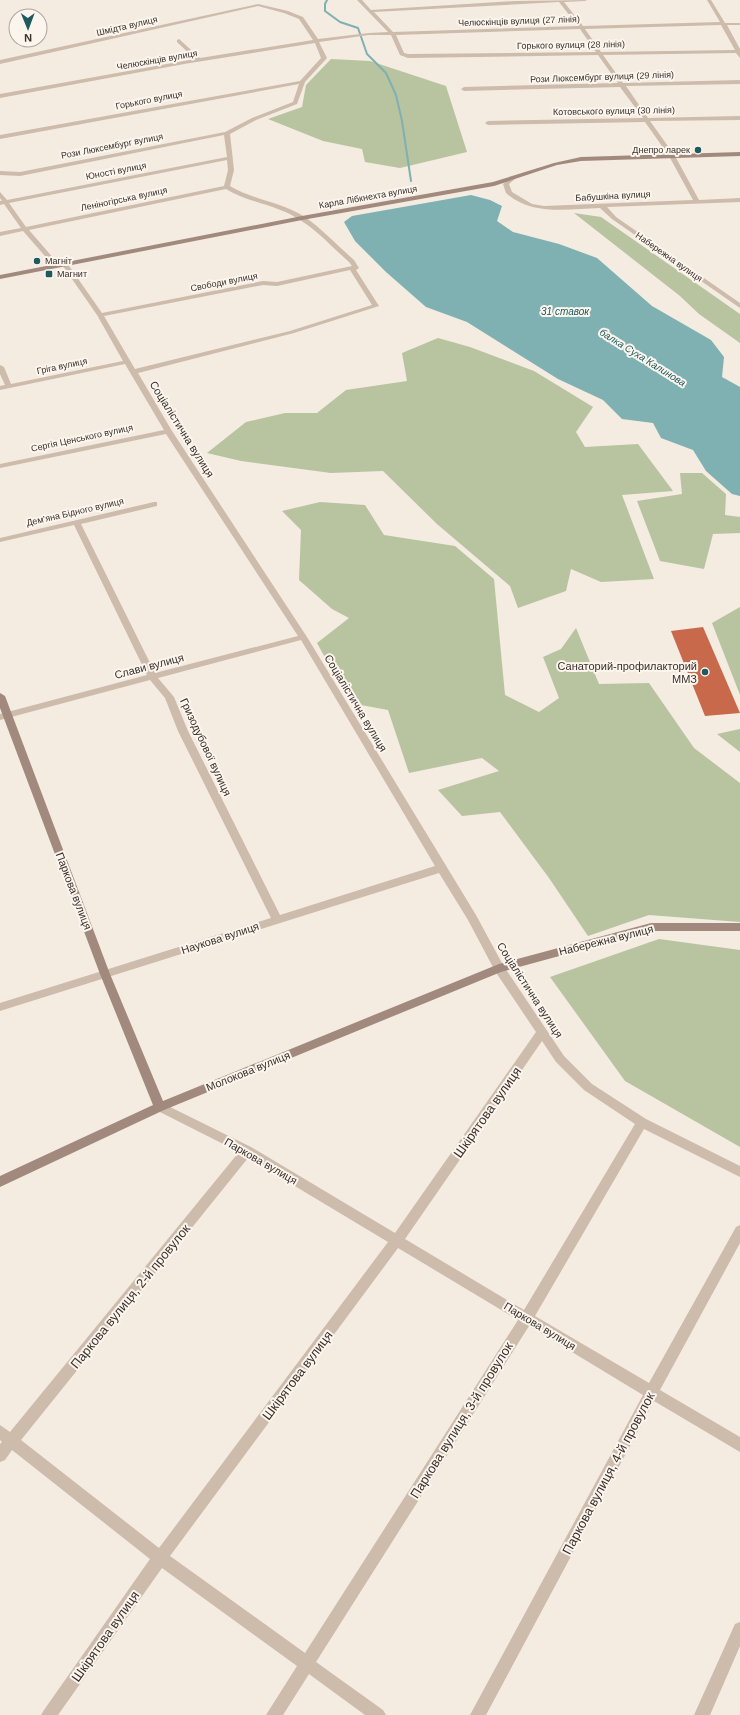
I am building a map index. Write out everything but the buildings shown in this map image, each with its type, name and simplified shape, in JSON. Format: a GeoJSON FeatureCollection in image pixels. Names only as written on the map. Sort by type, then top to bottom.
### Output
{"type":"FeatureCollection","features":[{"type":"Feature","properties":{"kind":"street"},"geometry":{"type":"LineString","coordinates":[[359,0],[392,32]]}},
{"type":"Feature","properties":{"kind":"street"},"geometry":{"type":"LineString","coordinates":[[372,11],[560,0],[585,0]]}},
{"type":"Feature","properties":{"kind":"street"},"geometry":{"type":"LineString","coordinates":[[560,0],[647,119],[672,156],[697,201]]}},
{"type":"Feature","properties":{"kind":"street"},"geometry":{"type":"LineString","coordinates":[[709,0],[739,52]]}},
{"type":"Feature","properties":{"kind":"street","name":"Шмідта вулиця"},"geometry":{"type":"LineString","coordinates":[[0,62],[258,5],[286,12],[301,18],[316,41]]}},
{"type":"Feature","properties":{"kind":"street","name":"Челюскінців вулиця (27 лiнiя)"},"geometry":{"type":"LineString","coordinates":[[316,41],[392,32],[740,24]]}},
{"type":"Feature","properties":{"kind":"street","name":"Горького вулиця (28 лiнiя)"},"geometry":{"type":"LineString","coordinates":[[392,32],[402,54],[408,56],[739,52]]}},
{"type":"Feature","properties":{"kind":"street"},"geometry":{"type":"LineString","coordinates":[[179,41],[199,60]]}},
{"type":"Feature","properties":{"kind":"street"},"geometry":{"type":"LineString","coordinates":[[302,82],[324,58],[323,53],[316,41]]}},
{"type":"Feature","properties":{"kind":"street","name":"Челюскінців вулиця"},"geometry":{"type":"LineString","coordinates":[[0,96],[199,60],[316,41]]}},
{"type":"Feature","properties":{"kind":"street","name":"Рози Люксембург вулиця"},"geometry":{"type":"LineString","coordinates":[[0,173],[20,174],[227,133],[254,119],[295,103],[302,82]]}},
{"type":"Feature","properties":{"kind":"street","name":"Горького вулиця"},"geometry":{"type":"LineString","coordinates":[[0,136],[302,82]]}},
{"type":"Feature","properties":{"kind":"street","name":"Рози Люксембург вулиця (29 лiнiя)"},"geometry":{"type":"LineString","coordinates":[[464,89],[740,82]]}},
{"type":"Feature","properties":{"kind":"street","name":"Котовського вулиця (30 лiнiя)"},"geometry":{"type":"LineString","coordinates":[[488,124],[647,119],[740,118]]}},
{"type":"Feature","properties":{"kind":"street"},"geometry":{"type":"LineString","coordinates":[[134,372],[292,332],[376,306],[352,268],[356,268],[352,262],[302,218],[273,205],[237,193],[226,187],[231,170],[227,133]]}},
{"type":"Feature","properties":{"kind":"street","name":"Карла Лібкнехта вулиця"},"geometry":{"type":"LineString","coordinates":[[0,277],[302,218],[494,184],[556,164],[581,160],[740,154]]}},
{"type":"Feature","properties":{"kind":"street","name":"Юності вулиця"},"geometry":{"type":"LineString","coordinates":[[3,202],[230,158]]}},
{"type":"Feature","properties":{"kind":"street","name":"Бабушкіна вулиця"},"geometry":{"type":"LineString","coordinates":[[513,178],[506,184],[509,193],[514,197],[536,207],[552,209],[601,205],[740,200]]}},
{"type":"Feature","properties":{"kind":"street","name":"Леніногірська вулиця"},"geometry":{"type":"LineString","coordinates":[[0,234],[226,187]]}},
{"type":"Feature","properties":{"kind":"street"},"geometry":{"type":"LineString","coordinates":[[0,194],[3,202],[53,262],[65,264]]}},
{"type":"Feature","properties":{"kind":"street","name":"Набережна вулиця"},"geometry":{"type":"LineString","coordinates":[[601,205],[614,218],[740,306]]}},
{"type":"Feature","properties":{"kind":"street","name":"Соціалістична вулиця"},"geometry":{"type":"LineString","coordinates":[[65,264],[100,315],[168,431],[303,638],[472,918],[499,968],[560,1060],[588,1087],[642,1122],[740,1172]]}},
{"type":"Feature","properties":{"kind":"street","name":"Свободи вулиця"},"geometry":{"type":"LineString","coordinates":[[100,315],[263,282],[277,284],[352,268]]}},
{"type":"Feature","properties":{"kind":"street","name":"Гріга вулиця"},"geometry":{"type":"LineString","coordinates":[[0,388],[127,362]]}},
{"type":"Feature","properties":{"kind":"street"},"geometry":{"type":"LineString","coordinates":[[0,367],[9,386]]}},
{"type":"Feature","properties":{"kind":"street","name":"Сергія Ценського вулиця"},"geometry":{"type":"LineString","coordinates":[[0,466],[168,431]]}},
{"type":"Feature","properties":{"kind":"street","name":"Дем’яна Бідного вулиця"},"geometry":{"type":"LineString","coordinates":[[0,540],[154,504]]}},
{"type":"Feature","properties":{"kind":"street","name":"Гризодубової вулиця"},"geometry":{"type":"LineString","coordinates":[[76,522],[152,677],[169,697],[183,731],[277,920]]}},
{"type":"Feature","properties":{"kind":"street","name":"Слави вулиця"},"geometry":{"type":"LineString","coordinates":[[4,716],[303,638]]}},
{"type":"Feature","properties":{"kind":"street","name":"Паркова вулиця"},"geometry":{"type":"LineString","coordinates":[[0,696],[4,716],[105,974],[160,1107],[247,1151],[740,1445]]}},
{"type":"Feature","properties":{"kind":"street","name":"Наукова вулиця"},"geometry":{"type":"LineString","coordinates":[[0,1007],[441,868]]}},
{"type":"Feature","properties":{"kind":"street","name":"Набережна вулиця"},"geometry":{"type":"LineString","coordinates":[[499,968],[651,927],[740,927]]}},
{"type":"Feature","properties":{"kind":"street","name":"Молокова вулиця"},"geometry":{"type":"LineString","coordinates":[[0,1182],[160,1107],[499,968]]}},
{"type":"Feature","properties":{"kind":"street","name":"Шкірятова вулиця"},"geometry":{"type":"LineString","coordinates":[[49,1715],[160,1558],[396,1241],[542,1032]]}},
{"type":"Feature","properties":{"kind":"street","name":"Паркова вулиця, 3-й провулок"},"geometry":{"type":"LineString","coordinates":[[274,1715],[527,1317],[642,1122]]}},
{"type":"Feature","properties":{"kind":"street","name":"Паркова вулиця, 2-й провулок"},"geometry":{"type":"LineString","coordinates":[[0,1455],[247,1151]]}},
{"type":"Feature","properties":{"kind":"street","name":"Паркова вулиця, 4-й провулок"},"geometry":{"type":"LineString","coordinates":[[478,1715],[740,1231]]}},
{"type":"Feature","properties":{"kind":"street"},"geometry":{"type":"LineString","coordinates":[[0,1432],[160,1558],[378,1715]]}},
{"type":"Feature","properties":{"kind":"street"},"geometry":{"type":"LineString","coordinates":[[702,1715],[740,1629]]}},
{"type":"Feature","properties":{"kind":"green space"},"geometry":{"type":"Polygon","coordinates":[[[331,59],[370,61],[446,86],[467,152],[400,168],[365,162],[362,149],[323,141],[268,119],[302,107],[306,85],[331,59]]]}},
{"type":"Feature","properties":{"kind":"green space"},"geometry":{"type":"Polygon","coordinates":[[[574,213],[601,217],[740,314],[740,343],[699,314],[680,296],[574,213]]]}},
{"type":"Feature","properties":{"kind":"green space"},"geometry":{"type":"Polygon","coordinates":[[[438,338],[470,347],[534,371],[593,407],[576,432],[585,447],[638,444],[673,491],[622,495],[654,579],[601,582],[571,569],[566,591],[518,608],[510,586],[437,524],[383,471],[331,473],[241,461],[207,453],[246,422],[285,413],[317,413],[346,390],[407,381],[402,353],[438,338]]]}},
{"type":"Feature","properties":{"kind":"green space"},"geometry":{"type":"Polygon","coordinates":[[[680,473],[702,473],[726,494],[725,515],[740,517],[740,533],[713,534],[704,569],[660,561],[637,501],[682,494],[680,473]]]}},
{"type":"Feature","properties":{"kind":"green space"},"geometry":{"type":"Polygon","coordinates":[[[320,502],[365,505],[384,535],[455,546],[494,579],[505,695],[539,712],[559,698],[543,657],[561,649],[576,628],[599,684],[649,683],[694,748],[740,783],[740,922],[649,915],[588,936],[549,878],[500,812],[462,816],[438,790],[499,771],[482,758],[409,773],[388,710],[350,703],[317,643],[349,618],[332,609],[299,580],[301,530],[282,511],[320,502]]]}},
{"type":"Feature","properties":{"kind":"green space"},"geometry":{"type":"Polygon","coordinates":[[[740,607],[740,695],[712,623],[740,607]]]}},
{"type":"Feature","properties":{"kind":"green space"},"geometry":{"type":"Polygon","coordinates":[[[740,729],[740,752],[717,734],[740,729]]]}},
{"type":"Feature","properties":{"kind":"green space"},"geometry":{"type":"Polygon","coordinates":[[[659,939],[740,950],[740,1147],[625,1081],[550,977],[659,939]]]}},
{"type":"Feature","properties":{"kind":"water","name":"31 ставок"},"geometry":{"type":"Polygon","coordinates":[[[471,195],[490,200],[502,206],[497,221],[513,232],[559,244],[597,258],[652,306],[711,340],[724,357],[722,377],[740,387],[740,496],[732,494],[706,471],[693,450],[661,438],[653,423],[622,419],[603,400],[558,379],[467,322],[426,307],[386,272],[355,241],[344,222],[352,216],[471,195]]]}},
{"type":"Feature","properties":{"kind":"waterway","name":"балка Суха Калинова"},"geometry":{"type":"LineString","coordinates":[[327,0],[325,4],[325,11],[340,22],[358,28],[367,54],[386,73],[396,95],[402,121],[411,181]]}},
{"type":"Feature","properties":{"kind":"place","name":"Днепро ларек"},"geometry":{"type":"Point","coordinates":[698,150]}},
{"type":"Feature","properties":{"kind":"place","name":"Магніт"},"geometry":{"type":"Point","coordinates":[37,261]}},
{"type":"Feature","properties":{"kind":"place","name":"Магнит"},"geometry":{"type":"Point","coordinates":[49,274]}},
{"type":"Feature","properties":{"kind":"place","name":"Санаторий-профилакторий ММЗ"},"geometry":{"type":"Point","coordinates":[705,672]}}]}
